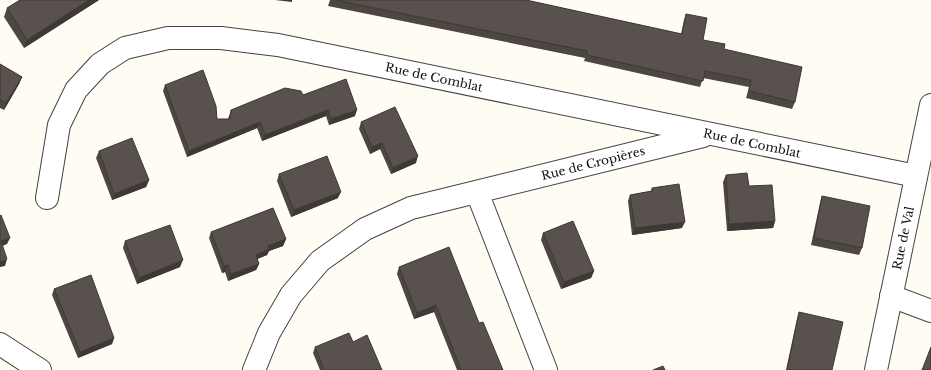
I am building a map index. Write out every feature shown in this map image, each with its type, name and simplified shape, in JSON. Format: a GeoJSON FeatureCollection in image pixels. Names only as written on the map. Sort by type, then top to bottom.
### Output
{"type":"FeatureCollection","features":[{"type":"Feature","properties":{"kind":"street","name":"Rue de Comblat"},"geometry":{"type":"LineString","coordinates":[[47,198],[59,124],[76,90],[100,64],[125,48],[168,38],[221,38],[278,45],[916,176]]}},
{"type":"Feature","properties":{"kind":"street","name":"Rue de Val"},"geometry":{"type":"LineString","coordinates":[[876,370],[931,105]]}},
{"type":"Feature","properties":{"kind":"street","name":"Rue de Cropières"},"geometry":{"type":"LineString","coordinates":[[254,370],[269,334],[291,295],[320,261],[365,229],[412,208],[709,134]]}},
{"type":"Feature","properties":{"kind":"street"},"geometry":{"type":"LineString","coordinates":[[477,192],[546,370]]}},
{"type":"Feature","properties":{"kind":"street"},"geometry":{"type":"LineString","coordinates":[[891,296],[931,311]]}},
{"type":"Feature","properties":{"kind":"street"},"geometry":{"type":"LineString","coordinates":[[0,344],[40,370]]}},
{"type":"Feature","properties":{"kind":"building"},"geometry":{"type":"Polygon","coordinates":[[[20,0],[89,0],[27,40],[7,8],[20,0]]]}},
{"type":"Feature","properties":{"kind":"building"},"geometry":{"type":"Polygon","coordinates":[[[335,0],[526,0],[682,34],[686,14],[707,18],[703,40],[725,44],[724,49],[802,67],[795,102],[749,91],[751,80],[705,71],[703,81],[587,55],[587,51],[335,0]]]}},
{"type":"Feature","properties":{"kind":"building"},"geometry":{"type":"Polygon","coordinates":[[[0,64],[22,77],[6,103],[0,100],[0,64]]]}},
{"type":"Feature","properties":{"kind":"building"},"geometry":{"type":"Polygon","coordinates":[[[203,70],[216,106],[217,119],[230,119],[231,110],[285,88],[301,91],[303,95],[346,79],[357,110],[331,119],[328,110],[265,135],[260,122],[189,151],[165,85],[203,70]]]}},
{"type":"Feature","properties":{"kind":"building"},"geometry":{"type":"Polygon","coordinates":[[[395,107],[418,156],[393,168],[382,143],[372,147],[361,122],[395,107]]]}},
{"type":"Feature","properties":{"kind":"building"},"geometry":{"type":"Polygon","coordinates":[[[132,138],[149,180],[114,194],[99,151],[132,138]]]}},
{"type":"Feature","properties":{"kind":"building"},"geometry":{"type":"Polygon","coordinates":[[[327,156],[341,192],[294,210],[279,174],[327,156]]]}},
{"type":"Feature","properties":{"kind":"building"},"geometry":{"type":"Polygon","coordinates":[[[747,173],[749,186],[772,185],[775,221],[729,224],[726,175],[747,173]]]}},
{"type":"Feature","properties":{"kind":"building"},"geometry":{"type":"Polygon","coordinates":[[[679,184],[685,222],[635,228],[630,195],[652,191],[652,188],[679,184]]]}},
{"type":"Feature","properties":{"kind":"building"},"geometry":{"type":"Polygon","coordinates":[[[822,196],[870,206],[862,248],[814,238],[822,196]]]}},
{"type":"Feature","properties":{"kind":"building"},"geometry":{"type":"Polygon","coordinates":[[[273,208],[286,239],[268,246],[269,249],[256,255],[259,264],[231,274],[228,265],[224,266],[211,232],[273,208]]]}},
{"type":"Feature","properties":{"kind":"building"},"geometry":{"type":"Polygon","coordinates":[[[1,215],[10,238],[1,241],[7,259],[0,262],[0,216],[1,215]]]}},
{"type":"Feature","properties":{"kind":"building"},"geometry":{"type":"Polygon","coordinates":[[[573,221],[594,271],[564,282],[543,233],[573,221]]]}},
{"type":"Feature","properties":{"kind":"building"},"geometry":{"type":"Polygon","coordinates":[[[170,225],[183,260],[139,278],[125,241],[170,225]]]}},
{"type":"Feature","properties":{"kind":"building"},"geometry":{"type":"Polygon","coordinates":[[[449,247],[479,323],[483,322],[503,370],[461,370],[436,305],[417,313],[399,267],[449,247]]]}},
{"type":"Feature","properties":{"kind":"building"},"geometry":{"type":"Polygon","coordinates":[[[91,275],[114,338],[80,352],[54,289],[91,275]]]}},
{"type":"Feature","properties":{"kind":"building"},"geometry":{"type":"Polygon","coordinates":[[[799,312],[843,322],[832,370],[787,370],[799,312]]]}},
{"type":"Feature","properties":{"kind":"building"},"geometry":{"type":"Polygon","coordinates":[[[349,333],[353,342],[367,335],[382,370],[324,370],[315,347],[349,333]]]}},
{"type":"Feature","properties":{"kind":"building"},"geometry":{"type":"Polygon","coordinates":[[[931,347],[931,370],[922,370],[931,347]]]}},
{"type":"Feature","properties":{"kind":"building"},"geometry":{"type":"Polygon","coordinates":[[[663,366],[665,370],[653,370],[663,366]]]}}]}
